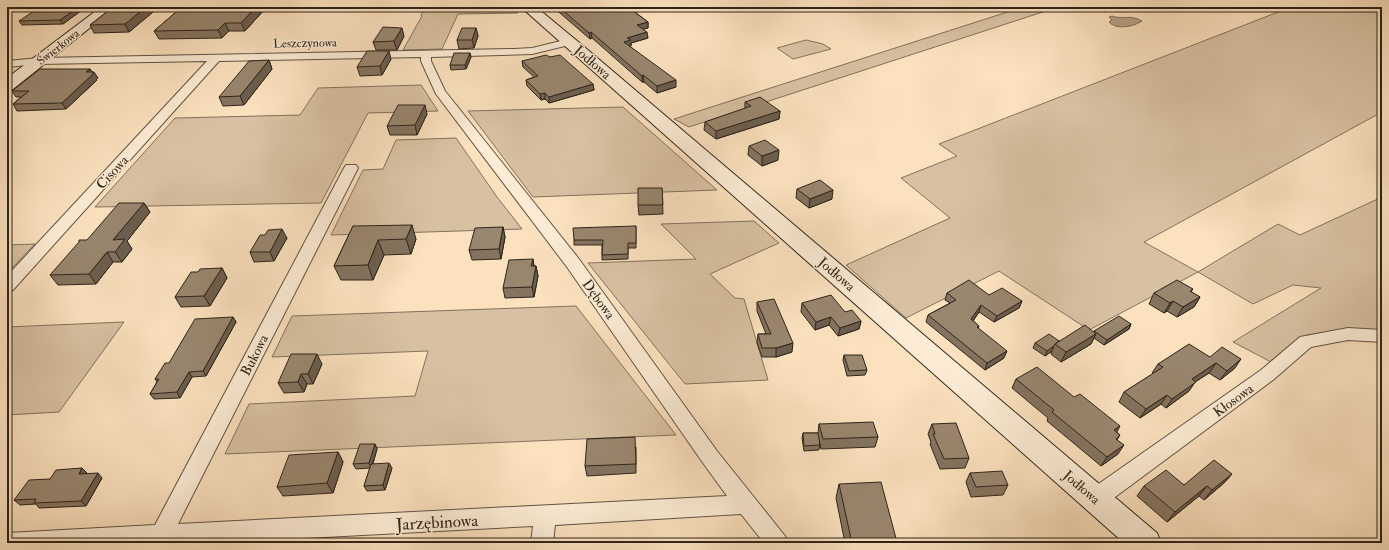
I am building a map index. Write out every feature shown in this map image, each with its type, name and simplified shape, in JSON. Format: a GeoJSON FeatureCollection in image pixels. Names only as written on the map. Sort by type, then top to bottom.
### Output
{"type":"FeatureCollection","features":[{"type":"Feature","properties":{"kind":"street","name":"Świerkowa"},"geometry":{"type":"LineString","coordinates":[[7,86],[108,7]]}},
{"type":"Feature","properties":{"kind":"street","name":"Jodłowa"},"geometry":{"type":"LineString","coordinates":[[528,7],[1146,543]]}},
{"type":"Feature","properties":{"kind":"street","name":"Leszczynowa"},"geometry":{"type":"LineString","coordinates":[[7,64],[39,61],[514,52],[532,51],[570,42]]}},
{"type":"Feature","properties":{"kind":"street","name":"Dębowa"},"geometry":{"type":"LineString","coordinates":[[426,54],[426,62],[440,92],[502,169],[573,263],[710,457],[777,543]]}},
{"type":"Feature","properties":{"kind":"street","name":"Cisowa"},"geometry":{"type":"LineString","coordinates":[[7,286],[216,58]]}},
{"type":"Feature","properties":{"kind":"street","name":"Bukowa"},"geometry":{"type":"LineString","coordinates":[[158,539],[351,168]]}},
{"type":"Feature","properties":{"kind":"street","name":"Kłosowa"},"geometry":{"type":"LineString","coordinates":[[1095,499],[1267,375],[1306,342],[1348,334],[1382,336]]}},
{"type":"Feature","properties":{"kind":"street","name":"Jarzębinowa"},"geometry":{"type":"LineString","coordinates":[[7,543],[158,539],[747,504]]}},
{"type":"Feature","properties":{"kind":"street"},"geometry":{"type":"LineString","coordinates":[[542,543],[545,516]]}},
{"type":"Feature","properties":{"kind":"shaded area"},"geometry":{"type":"Polygon","coordinates":[[[433,7],[511,7],[518,13],[458,14],[442,49],[403,50],[422,16],[421,15],[424,9],[433,7]]]}},
{"type":"Feature","properties":{"kind":"shaded area"},"geometry":{"type":"Polygon","coordinates":[[[1023,7],[1055,8],[689,127],[674,119],[1023,7]]]}},
{"type":"Feature","properties":{"kind":"shaded area"},"geometry":{"type":"Polygon","coordinates":[[[1291,7],[1382,7],[1382,112],[1144,242],[1198,272],[1089,330],[999,271],[906,318],[846,265],[950,218],[901,178],[957,156],[939,144],[1291,7]]]}},
{"type":"Feature","properties":{"kind":"shaded area"},"geometry":{"type":"Polygon","coordinates":[[[1109,17],[1130,17],[1142,21],[1134,25],[1120,27],[1109,22],[1112,20],[1109,17]]]}},
{"type":"Feature","properties":{"kind":"shaded area"},"geometry":{"type":"Polygon","coordinates":[[[806,40],[823,44],[831,49],[793,59],[777,48],[806,40]]]}},
{"type":"Feature","properties":{"kind":"shaded area"},"geometry":{"type":"Polygon","coordinates":[[[421,85],[438,111],[368,113],[321,203],[95,207],[175,118],[300,115],[318,88],[421,85]]]}},
{"type":"Feature","properties":{"kind":"shaded area"},"geometry":{"type":"Polygon","coordinates":[[[623,107],[717,190],[533,197],[468,111],[623,107]]]}},
{"type":"Feature","properties":{"kind":"shaded area"},"geometry":{"type":"Polygon","coordinates":[[[456,138],[497,197],[522,229],[331,235],[363,170],[383,169],[396,140],[456,138]]]}},
{"type":"Feature","properties":{"kind":"shaded area"},"geometry":{"type":"Polygon","coordinates":[[[1382,197],[1382,337],[1335,331],[1307,335],[1271,362],[1233,342],[1321,288],[1293,285],[1253,304],[1198,272],[1278,224],[1300,235],[1382,197]]]}},
{"type":"Feature","properties":{"kind":"shaded area"},"geometry":{"type":"Polygon","coordinates":[[[754,221],[779,243],[710,274],[735,298],[744,299],[768,380],[685,384],[588,263],[696,259],[661,224],[754,221]]]}},
{"type":"Feature","properties":{"kind":"shaded area"},"geometry":{"type":"Polygon","coordinates":[[[35,244],[7,273],[7,245],[35,244]]]}},
{"type":"Feature","properties":{"kind":"shaded area"},"geometry":{"type":"Polygon","coordinates":[[[576,306],[676,435],[225,454],[249,404],[415,396],[428,351],[272,357],[292,316],[576,306]]]}},
{"type":"Feature","properties":{"kind":"shaded area"},"geometry":{"type":"Polygon","coordinates":[[[124,322],[59,412],[7,415],[7,327],[124,322]]]}},
{"type":"Feature","properties":{"kind":"building"},"geometry":{"type":"Polygon","coordinates":[[[40,7],[79,7],[60,20],[19,21],[40,7]]]}},
{"type":"Feature","properties":{"kind":"building"},"geometry":{"type":"Polygon","coordinates":[[[113,7],[146,7],[125,24],[90,25],[113,7]]]}},
{"type":"Feature","properties":{"kind":"building"},"geometry":{"type":"Polygon","coordinates":[[[182,7],[256,7],[241,23],[225,23],[218,30],[154,31],[182,7]]]}},
{"type":"Feature","properties":{"kind":"building"},"geometry":{"type":"Polygon","coordinates":[[[559,7],[628,7],[648,22],[637,25],[647,32],[627,38],[631,40],[624,42],[676,80],[657,86],[643,75],[642,76],[591,32],[589,33],[559,7]]]}},
{"type":"Feature","properties":{"kind":"building"},"geometry":{"type":"Polygon","coordinates":[[[383,27],[402,28],[394,41],[373,42],[383,27]]]}},
{"type":"Feature","properties":{"kind":"building"},"geometry":{"type":"Polygon","coordinates":[[[462,28],[476,28],[472,40],[457,40],[462,28]]]}},
{"type":"Feature","properties":{"kind":"building"},"geometry":{"type":"Polygon","coordinates":[[[367,51],[389,51],[380,66],[357,67],[367,51]]]}},
{"type":"Feature","properties":{"kind":"building"},"geometry":{"type":"Polygon","coordinates":[[[454,53],[470,53],[465,65],[450,65],[454,53]]]}},
{"type":"Feature","properties":{"kind":"building"},"geometry":{"type":"Polygon","coordinates":[[[546,55],[550,57],[560,55],[593,84],[549,97],[545,93],[540,94],[526,80],[538,76],[522,61],[546,55]]]}},
{"type":"Feature","properties":{"kind":"building"},"geometry":{"type":"Polygon","coordinates":[[[269,60],[240,96],[219,97],[249,61],[269,60]]]}},
{"type":"Feature","properties":{"kind":"building"},"geometry":{"type":"Polygon","coordinates":[[[40,69],[90,69],[86,72],[94,72],[62,103],[13,104],[29,91],[12,91],[40,69]]]}},
{"type":"Feature","properties":{"kind":"building"},"geometry":{"type":"Polygon","coordinates":[[[760,97],[780,111],[716,131],[705,122],[751,106],[745,102],[760,97]]]}},
{"type":"Feature","properties":{"kind":"building"},"geometry":{"type":"Polygon","coordinates":[[[398,105],[425,105],[415,125],[387,126],[398,105]]]}},
{"type":"Feature","properties":{"kind":"building"},"geometry":{"type":"Polygon","coordinates":[[[765,140],[779,150],[762,156],[749,146],[765,140]]]}},
{"type":"Feature","properties":{"kind":"building"},"geometry":{"type":"Polygon","coordinates":[[[820,180],[833,190],[810,199],[797,189],[820,180]]]}},
{"type":"Feature","properties":{"kind":"building"},"geometry":{"type":"Polygon","coordinates":[[[638,188],[662,188],[663,205],[638,205],[638,188]]]}},
{"type":"Feature","properties":{"kind":"building"},"geometry":{"type":"Polygon","coordinates":[[[119,203],[144,203],[113,240],[125,239],[115,252],[107,252],[89,274],[50,275],[79,242],[79,240],[87,240],[119,203]]]}},
{"type":"Feature","properties":{"kind":"building"},"geometry":{"type":"Polygon","coordinates":[[[412,225],[406,239],[378,240],[368,265],[334,266],[353,226],[412,225]]]}},
{"type":"Feature","properties":{"kind":"building"},"geometry":{"type":"Polygon","coordinates":[[[636,226],[636,243],[628,243],[628,254],[602,255],[603,240],[574,240],[573,228],[636,226]]]}},
{"type":"Feature","properties":{"kind":"building"},"geometry":{"type":"Polygon","coordinates":[[[503,227],[499,249],[469,250],[475,228],[503,227]]]}},
{"type":"Feature","properties":{"kind":"building"},"geometry":{"type":"Polygon","coordinates":[[[282,229],[270,252],[250,252],[260,235],[265,235],[268,230],[282,229]]]}},
{"type":"Feature","properties":{"kind":"building"},"geometry":{"type":"Polygon","coordinates":[[[533,259],[531,266],[536,266],[532,287],[503,288],[509,260],[533,259]]]}},
{"type":"Feature","properties":{"kind":"building"},"geometry":{"type":"Polygon","coordinates":[[[222,268],[204,296],[175,297],[191,272],[198,272],[200,269],[222,268]]]}},
{"type":"Feature","properties":{"kind":"building"},"geometry":{"type":"Polygon","coordinates":[[[969,280],[989,295],[1002,288],[1022,301],[997,316],[981,305],[971,319],[979,326],[977,327],[1007,351],[987,363],[928,315],[956,300],[947,293],[969,280]]]}},
{"type":"Feature","properties":{"kind":"building"},"geometry":{"type":"Polygon","coordinates":[[[1177,280],[1193,289],[1190,291],[1200,297],[1183,307],[1173,301],[1170,303],[1154,293],[1177,280]]]}},
{"type":"Feature","properties":{"kind":"building"},"geometry":{"type":"Polygon","coordinates":[[[831,295],[845,312],[852,310],[861,321],[840,328],[831,317],[816,322],[802,303],[831,295]]]}},
{"type":"Feature","properties":{"kind":"building"},"geometry":{"type":"Polygon","coordinates":[[[774,299],[793,343],[776,348],[762,348],[758,334],[771,334],[757,302],[774,299]]]}},
{"type":"Feature","properties":{"kind":"building"},"geometry":{"type":"Polygon","coordinates":[[[1119,316],[1131,324],[1107,340],[1094,331],[1119,316]]]}},
{"type":"Feature","properties":{"kind":"building"},"geometry":{"type":"Polygon","coordinates":[[[233,317],[203,371],[189,372],[177,392],[150,394],[159,379],[155,379],[165,363],[169,363],[195,319],[233,317]]]}},
{"type":"Feature","properties":{"kind":"building"},"geometry":{"type":"Polygon","coordinates":[[[1085,325],[1096,334],[1066,352],[1055,344],[1085,325]]]}},
{"type":"Feature","properties":{"kind":"building"},"geometry":{"type":"Polygon","coordinates":[[[1049,334],[1059,341],[1047,351],[1035,343],[1049,334]]]}},
{"type":"Feature","properties":{"kind":"building"},"geometry":{"type":"Polygon","coordinates":[[[1189,344],[1210,357],[1222,347],[1241,359],[1227,371],[1216,363],[1192,379],[1196,382],[1172,399],[1167,395],[1146,409],[1124,392],[1163,367],[1158,364],[1189,344]]]}},
{"type":"Feature","properties":{"kind":"building"},"geometry":{"type":"Polygon","coordinates":[[[291,354],[317,354],[308,374],[301,374],[298,382],[278,383],[291,354]]]}},
{"type":"Feature","properties":{"kind":"building"},"geometry":{"type":"Polygon","coordinates":[[[844,355],[862,355],[867,370],[849,371],[844,355]]]}},
{"type":"Feature","properties":{"kind":"building"},"geometry":{"type":"Polygon","coordinates":[[[1037,367],[1074,397],[1080,394],[1120,426],[1114,430],[1120,435],[1116,439],[1124,445],[1107,457],[1052,412],[1054,410],[1016,379],[1037,367]]]}},
{"type":"Feature","properties":{"kind":"building"},"geometry":{"type":"Polygon","coordinates":[[[873,422],[878,437],[823,439],[819,424],[873,422]]]}},
{"type":"Feature","properties":{"kind":"building"},"geometry":{"type":"Polygon","coordinates":[[[956,423],[969,458],[944,459],[933,434],[935,434],[932,424],[956,423]]]}},
{"type":"Feature","properties":{"kind":"building"},"geometry":{"type":"Polygon","coordinates":[[[803,433],[818,433],[820,445],[804,446],[803,433]]]}},
{"type":"Feature","properties":{"kind":"building"},"geometry":{"type":"Polygon","coordinates":[[[635,437],[636,464],[585,466],[587,439],[635,437]]]}},
{"type":"Feature","properties":{"kind":"building"},"geometry":{"type":"Polygon","coordinates":[[[360,444],[375,444],[369,463],[353,464],[360,444]]]}},
{"type":"Feature","properties":{"kind":"building"},"geometry":{"type":"Polygon","coordinates":[[[338,452],[327,483],[277,487],[289,455],[338,452]]]}},
{"type":"Feature","properties":{"kind":"building"},"geometry":{"type":"Polygon","coordinates":[[[1214,460],[1232,474],[1212,490],[1207,486],[1175,512],[1144,486],[1166,470],[1184,485],[1214,460]]]}},
{"type":"Feature","properties":{"kind":"building"},"geometry":{"type":"Polygon","coordinates":[[[389,463],[383,485],[364,486],[371,464],[389,463]]]}},
{"type":"Feature","properties":{"kind":"building"},"geometry":{"type":"Polygon","coordinates":[[[82,468],[79,474],[98,473],[81,501],[34,503],[36,499],[14,500],[29,480],[50,479],[56,470],[82,468]]]}},
{"type":"Feature","properties":{"kind":"building"},"geometry":{"type":"Polygon","coordinates":[[[1002,471],[1008,485],[976,487],[970,473],[1002,471]]]}},
{"type":"Feature","properties":{"kind":"building"},"geometry":{"type":"Polygon","coordinates":[[[881,482],[897,542],[852,543],[839,484],[881,482]]]}}]}
